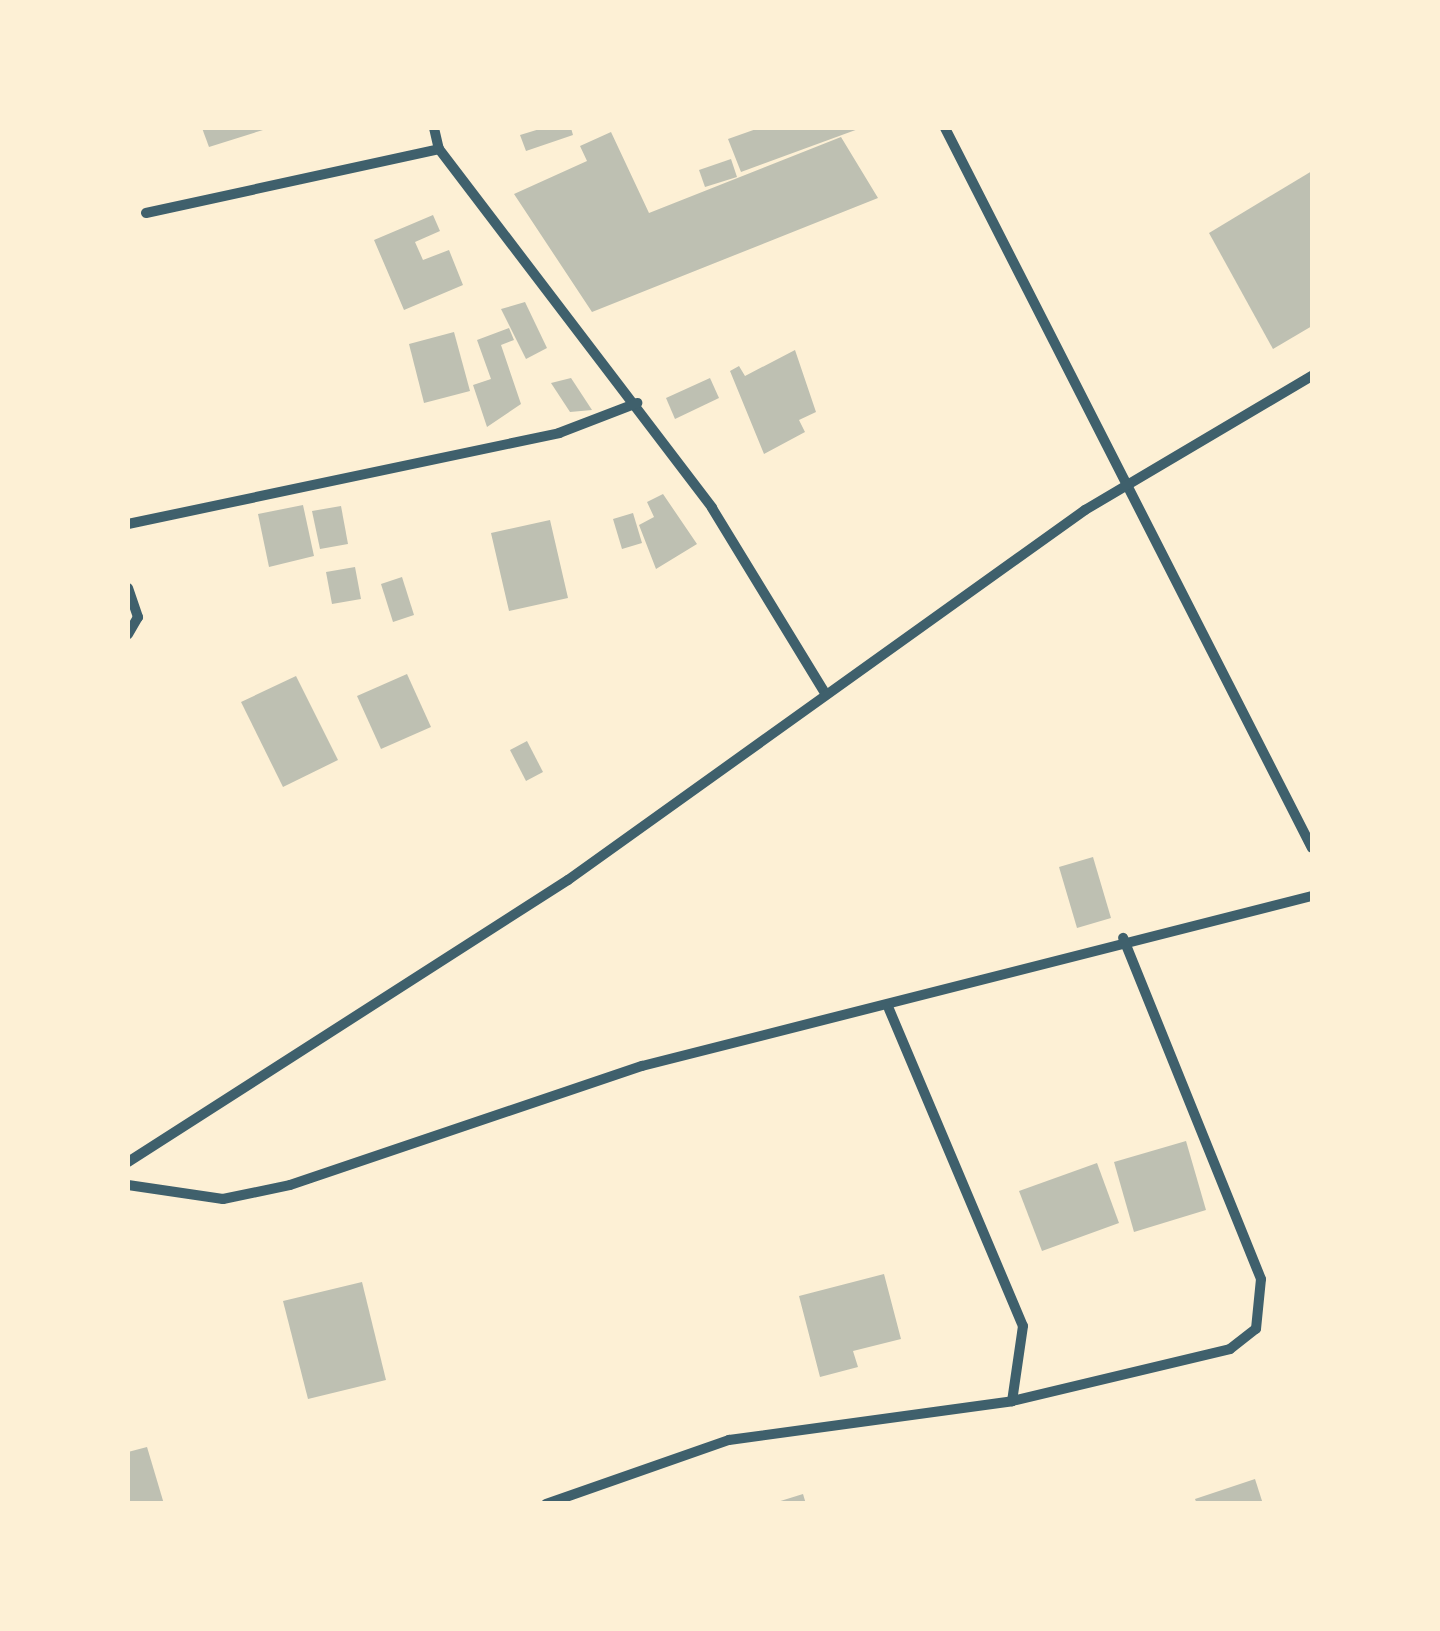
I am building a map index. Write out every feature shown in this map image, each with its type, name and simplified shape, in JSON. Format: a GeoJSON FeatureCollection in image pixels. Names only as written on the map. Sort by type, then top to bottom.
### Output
{"type":"FeatureCollection","features":[{"type":"Feature","properties":{"kind":"street"},"geometry":{"type":"LineString","coordinates":[[434,128],[439,149],[637,403],[825,693]]}},
{"type":"Feature","properties":{"kind":"street"},"geometry":{"type":"LineString","coordinates":[[944,128],[1312,848]]}},
{"type":"Feature","properties":{"kind":"street"},"geometry":{"type":"LineString","coordinates":[[146,213],[439,149]]}},
{"type":"Feature","properties":{"kind":"street"},"geometry":{"type":"LineString","coordinates":[[128,1162],[568,880],[825,693],[1128,486],[1312,376]]}},
{"type":"Feature","properties":{"kind":"street"},"geometry":{"type":"LineString","coordinates":[[128,524],[558,432],[637,403]]}},
{"type":"Feature","properties":{"kind":"street"},"geometry":{"type":"LineString","coordinates":[[128,588],[138,617],[128,634]]}},
{"type":"Feature","properties":{"kind":"street"},"geometry":{"type":"LineString","coordinates":[[128,1185],[223,1199],[290,1184],[642,1066],[889,1010],[1123,938],[1312,896]]}},
{"type":"Feature","properties":{"kind":"street"},"geometry":{"type":"LineString","coordinates":[[546,1504],[729,1440],[1012,1401],[1230,1349],[1265,1309],[1261,1279],[1123,938]]}},
{"type":"Feature","properties":{"kind":"street"},"geometry":{"type":"LineString","coordinates":[[889,1010],[1023,1326],[1012,1401]]}},
{"type":"Feature","properties":{"kind":"building"},"geometry":{"type":"Polygon","coordinates":[[[202,128],[262,128],[263,130],[209,147],[202,128]]]}},
{"type":"Feature","properties":{"kind":"building"},"geometry":{"type":"Polygon","coordinates":[[[543,128],[571,128],[573,135],[526,151],[520,135],[543,128]]]}},
{"type":"Feature","properties":{"kind":"building"},"geometry":{"type":"Polygon","coordinates":[[[759,128],[861,128],[741,172],[728,139],[759,128]]]}},
{"type":"Feature","properties":{"kind":"building"},"geometry":{"type":"Polygon","coordinates":[[[611,132],[649,213],[841,137],[878,198],[592,312],[514,194],[587,161],[580,146],[611,132]]]}},
{"type":"Feature","properties":{"kind":"building"},"geometry":{"type":"Polygon","coordinates":[[[731,159],[737,177],[705,187],[699,170],[731,159]]]}},
{"type":"Feature","properties":{"kind":"building"},"geometry":{"type":"Polygon","coordinates":[[[1312,171],[1312,326],[1273,349],[1209,233],[1312,171]]]}},
{"type":"Feature","properties":{"kind":"building"},"geometry":{"type":"Polygon","coordinates":[[[433,215],[440,231],[415,242],[423,260],[449,250],[463,285],[404,310],[374,240],[433,215]]]}},
{"type":"Feature","properties":{"kind":"building"},"geometry":{"type":"Polygon","coordinates":[[[525,302],[547,348],[526,359],[501,309],[525,302]]]}},
{"type":"Feature","properties":{"kind":"building"},"geometry":{"type":"Polygon","coordinates":[[[509,328],[514,340],[501,345],[521,404],[487,427],[473,385],[491,379],[477,340],[509,328]]]}},
{"type":"Feature","properties":{"kind":"building"},"geometry":{"type":"Polygon","coordinates":[[[454,332],[470,391],[424,403],[409,344],[454,332]]]}},
{"type":"Feature","properties":{"kind":"building"},"geometry":{"type":"Polygon","coordinates":[[[795,350],[816,412],[799,420],[805,432],[764,454],[730,371],[739,366],[745,376],[795,350]]]}},
{"type":"Feature","properties":{"kind":"building"},"geometry":{"type":"Polygon","coordinates":[[[571,378],[592,410],[570,412],[551,383],[571,378]]]}},
{"type":"Feature","properties":{"kind":"building"},"geometry":{"type":"Polygon","coordinates":[[[710,378],[719,398],[675,419],[666,398],[710,378]]]}},
{"type":"Feature","properties":{"kind":"building"},"geometry":{"type":"Polygon","coordinates":[[[663,494],[697,544],[656,569],[639,525],[654,517],[647,502],[663,494]]]}},
{"type":"Feature","properties":{"kind":"building"},"geometry":{"type":"Polygon","coordinates":[[[303,505],[314,556],[269,567],[258,514],[303,505]]]}},
{"type":"Feature","properties":{"kind":"building"},"geometry":{"type":"Polygon","coordinates":[[[341,506],[348,544],[320,549],[312,511],[341,506]]]}},
{"type":"Feature","properties":{"kind":"building"},"geometry":{"type":"Polygon","coordinates":[[[633,513],[642,543],[622,549],[613,519],[633,513]]]}},
{"type":"Feature","properties":{"kind":"building"},"geometry":{"type":"Polygon","coordinates":[[[550,520],[568,598],[509,611],[491,533],[550,520]]]}},
{"type":"Feature","properties":{"kind":"building"},"geometry":{"type":"Polygon","coordinates":[[[355,567],[361,599],[332,604],[326,572],[355,567]]]}},
{"type":"Feature","properties":{"kind":"building"},"geometry":{"type":"Polygon","coordinates":[[[402,577],[414,615],[393,622],[381,584],[402,577]]]}},
{"type":"Feature","properties":{"kind":"building"},"geometry":{"type":"Polygon","coordinates":[[[407,674],[431,727],[381,749],[357,696],[407,674]]]}},
{"type":"Feature","properties":{"kind":"building"},"geometry":{"type":"Polygon","coordinates":[[[296,676],[338,760],[283,787],[241,702],[296,676]]]}},
{"type":"Feature","properties":{"kind":"building"},"geometry":{"type":"Polygon","coordinates":[[[527,741],[543,772],[526,781],[510,750],[527,741]]]}},
{"type":"Feature","properties":{"kind":"building"},"geometry":{"type":"Polygon","coordinates":[[[1093,857],[1111,918],[1077,928],[1059,867],[1093,857]]]}},
{"type":"Feature","properties":{"kind":"building"},"geometry":{"type":"Polygon","coordinates":[[[1186,1141],[1206,1210],[1134,1232],[1114,1162],[1186,1141]]]}},
{"type":"Feature","properties":{"kind":"building"},"geometry":{"type":"Polygon","coordinates":[[[1097,1163],[1119,1223],[1042,1251],[1019,1191],[1097,1163]]]}},
{"type":"Feature","properties":{"kind":"building"},"geometry":{"type":"Polygon","coordinates":[[[884,1274],[901,1339],[853,1351],[858,1367],[820,1377],[799,1296],[884,1274]]]}},
{"type":"Feature","properties":{"kind":"building"},"geometry":{"type":"Polygon","coordinates":[[[362,1282],[386,1380],[308,1399],[283,1301],[362,1282]]]}},
{"type":"Feature","properties":{"kind":"building"},"geometry":{"type":"Polygon","coordinates":[[[147,1447],[164,1504],[128,1504],[128,1452],[147,1447]]]}},
{"type":"Feature","properties":{"kind":"building"},"geometry":{"type":"Polygon","coordinates":[[[1255,1479],[1263,1504],[1197,1504],[1195,1499],[1255,1479]]]}},
{"type":"Feature","properties":{"kind":"building"},"geometry":{"type":"Polygon","coordinates":[[[803,1494],[806,1504],[774,1504],[774,1503],[803,1494]]]}}]}
